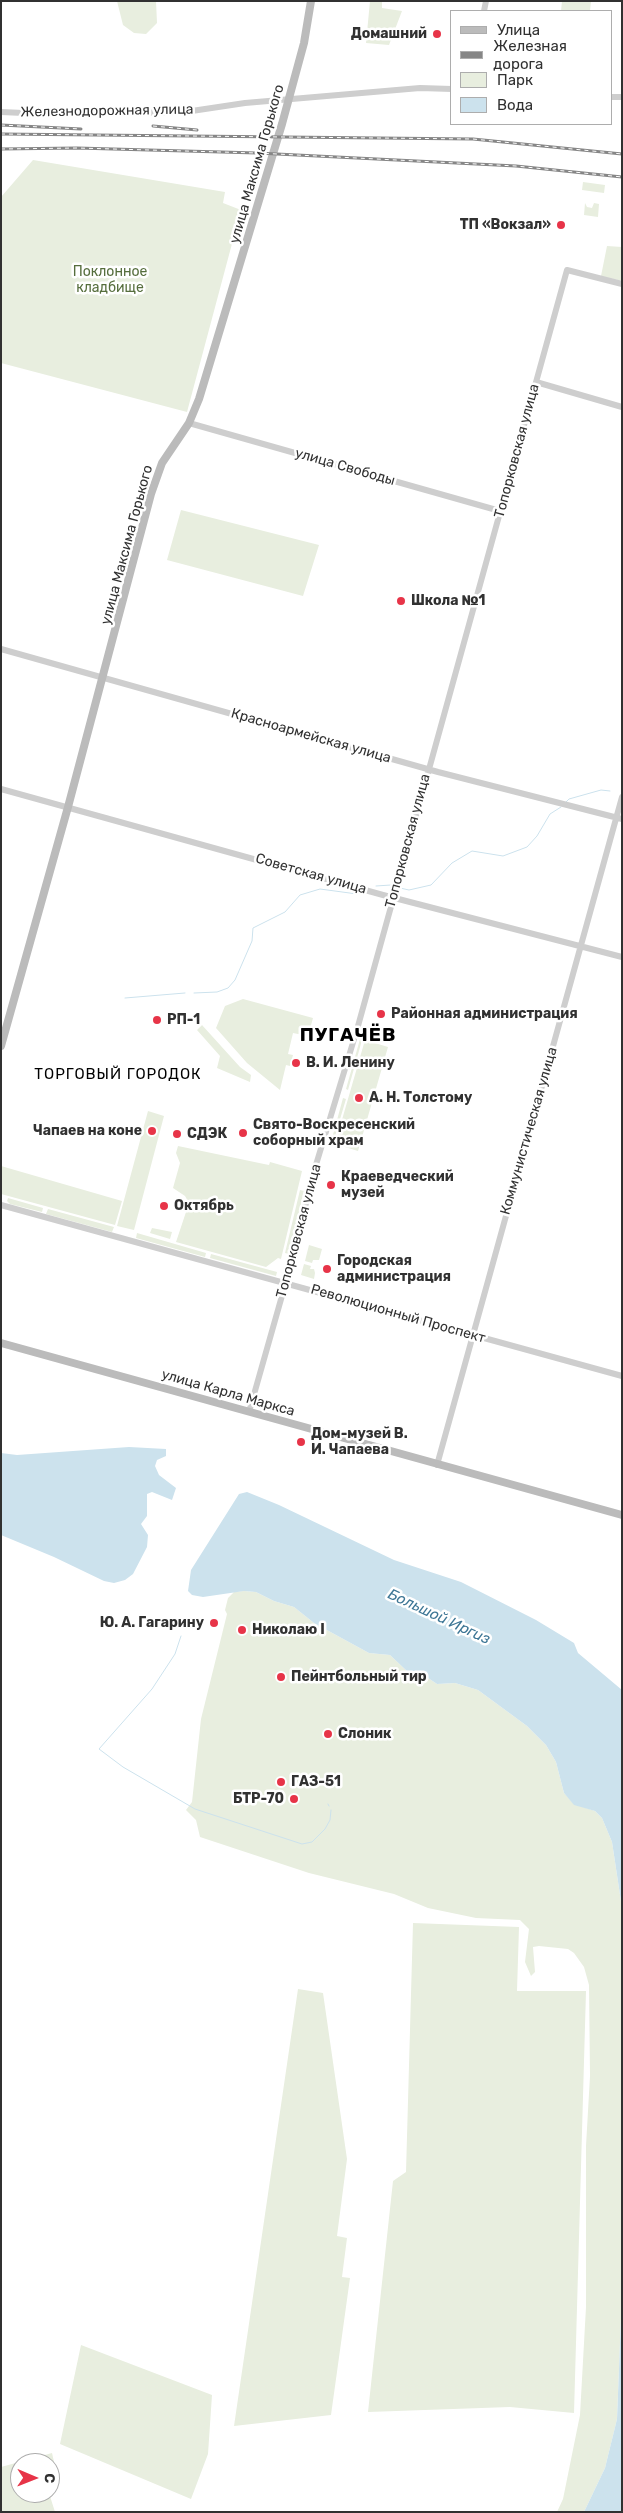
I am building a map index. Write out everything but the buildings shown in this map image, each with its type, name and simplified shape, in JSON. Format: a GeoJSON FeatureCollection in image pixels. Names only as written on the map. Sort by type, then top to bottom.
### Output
{"type":"FeatureCollection","features":[{"type":"Feature","properties":{"kind":"main road","name":"улица Максима Горького"},"geometry":{"type":"LineString","coordinates":[[1,1046],[104,676],[150,494],[162,463],[189,423],[199,399],[282,124],[304,43],[310,1]]}},
{"type":"Feature","properties":{"kind":"main road","name":"улица Карла Маркса"},"geometry":{"type":"LineString","coordinates":[[1,1343],[622,1515]]}},
{"type":"Feature","properties":{"kind":"street","name":"Железнодорожная улица"},"geometry":{"type":"LineString","coordinates":[[1,112],[46,114],[185,112],[245,103],[420,88],[450,89]]}},
{"type":"Feature","properties":{"kind":"street","name":"Топорковская улица"},"geometry":{"type":"LineString","coordinates":[[249,1412],[286,1283],[312,1178],[326,1137],[394,898],[428,768],[567,270],[622,284]]}},
{"type":"Feature","properties":{"kind":"street"},"geometry":{"type":"LineString","coordinates":[[536,382],[622,407]]}},
{"type":"Feature","properties":{"kind":"street","name":"улица Свободы"},"geometry":{"type":"LineString","coordinates":[[189,423],[500,512]]}},
{"type":"Feature","properties":{"kind":"street","name":"Красноармейская улица"},"geometry":{"type":"LineString","coordinates":[[1,649],[619,819]]}},
{"type":"Feature","properties":{"kind":"street","name":"Советская улица"},"geometry":{"type":"LineString","coordinates":[[1,789],[394,898],[622,957]]}},
{"type":"Feature","properties":{"kind":"street","name":"Коммунистическая улица"},"geometry":{"type":"LineString","coordinates":[[437,1465],[472,1335],[619,819],[622,797]]}},
{"type":"Feature","properties":{"kind":"street","name":"Революционный Проспект"},"geometry":{"type":"LineString","coordinates":[[1,1205],[622,1376]]}},
{"type":"Feature","properties":{"kind":"green space"},"geometry":{"type":"Polygon","coordinates":[[[117,1],[156,1],[157,23],[146,34],[134,33],[123,25],[117,1]]]}},
{"type":"Feature","properties":{"kind":"green space"},"geometry":{"type":"Polygon","coordinates":[[[370,1],[382,1],[382,8],[402,11],[389,45],[366,43],[370,1]]]}},
{"type":"Feature","properties":{"kind":"green space"},"geometry":{"type":"Polygon","coordinates":[[[562,1],[591,1],[590,10],[561,10],[562,1]]]}},
{"type":"Feature","properties":{"kind":"green space","name":"Поклонное кладбище"},"geometry":{"type":"Polygon","coordinates":[[[33,160],[225,192],[223,203],[241,210],[187,412],[1,363],[1,197],[33,160]]]}},
{"type":"Feature","properties":{"kind":"green space"},"geometry":{"type":"Polygon","coordinates":[[[583,182],[605,185],[604,193],[582,190],[583,182]]]}},
{"type":"Feature","properties":{"kind":"green space"},"geometry":{"type":"Polygon","coordinates":[[[585,203],[587,207],[592,208],[594,203],[599,204],[598,217],[584,215],[585,203]]]}},
{"type":"Feature","properties":{"kind":"green space"},"geometry":{"type":"Polygon","coordinates":[[[607,246],[622,247],[622,281],[601,276],[607,246]]]}},
{"type":"Feature","properties":{"kind":"green space"},"geometry":{"type":"Polygon","coordinates":[[[181,510],[319,545],[303,596],[167,560],[181,510]]]}},
{"type":"Feature","properties":{"kind":"green space"},"geometry":{"type":"Polygon","coordinates":[[[243,999],[313,1018],[308,1036],[293,1033],[288,1054],[293,1055],[290,1066],[286,1065],[280,1090],[247,1063],[216,1028],[225,1006],[243,999]]]}},
{"type":"Feature","properties":{"kind":"green space"},"geometry":{"type":"Polygon","coordinates":[[[202,1025],[240,1067],[251,1075],[250,1082],[217,1068],[220,1056],[197,1030],[202,1025]]]}},
{"type":"Feature","properties":{"kind":"green space"},"geometry":{"type":"Polygon","coordinates":[[[360,1039],[362,1040],[348,1090],[346,1089],[360,1039]]]}},
{"type":"Feature","properties":{"kind":"green space"},"geometry":{"type":"Polygon","coordinates":[[[365,1040],[388,1047],[358,1151],[335,1144],[365,1040]]]}},
{"type":"Feature","properties":{"kind":"green space"},"geometry":{"type":"Polygon","coordinates":[[[343,1098],[346,1099],[333,1143],[331,1142],[343,1098]]]}},
{"type":"Feature","properties":{"kind":"green space"},"geometry":{"type":"Polygon","coordinates":[[[148,1111],[164,1116],[134,1230],[117,1226],[148,1111]]]}},
{"type":"Feature","properties":{"kind":"green space"},"geometry":{"type":"Polygon","coordinates":[[[178,1146],[269,1165],[270,1162],[302,1171],[281,1259],[278,1258],[266,1267],[176,1242],[189,1203],[185,1196],[173,1188],[180,1163],[176,1153],[178,1146]]]}},
{"type":"Feature","properties":{"kind":"green space"},"geometry":{"type":"Polygon","coordinates":[[[1,1166],[122,1201],[115,1225],[1,1194],[1,1166]]]}},
{"type":"Feature","properties":{"kind":"green space"},"geometry":{"type":"Polygon","coordinates":[[[300,1190],[304,1191],[289,1254],[285,1253],[300,1190]]]}},
{"type":"Feature","properties":{"kind":"green space"},"geometry":{"type":"Polygon","coordinates":[[[8,1198],[43,1208],[42,1212],[10,1204],[7,1201],[8,1198]]]}},
{"type":"Feature","properties":{"kind":"green space"},"geometry":{"type":"Polygon","coordinates":[[[48,1209],[114,1227],[112,1232],[46,1214],[48,1209]]]}},
{"type":"Feature","properties":{"kind":"green space"},"geometry":{"type":"Polygon","coordinates":[[[152,1228],[172,1232],[170,1239],[150,1233],[152,1228]]]}},
{"type":"Feature","properties":{"kind":"green space"},"geometry":{"type":"Polygon","coordinates":[[[137,1233],[206,1253],[205,1257],[136,1238],[137,1233]]]}},
{"type":"Feature","properties":{"kind":"green space"},"geometry":{"type":"Polygon","coordinates":[[[309,1245],[322,1249],[319,1260],[313,1260],[312,1263],[305,1261],[309,1245]]]}},
{"type":"Feature","properties":{"kind":"green space"},"geometry":{"type":"Polygon","coordinates":[[[211,1254],[277,1272],[276,1276],[210,1258],[211,1254]]]}},
{"type":"Feature","properties":{"kind":"green space"},"geometry":{"type":"Polygon","coordinates":[[[304,1264],[311,1266],[310,1269],[314,1269],[314,1279],[301,1275],[304,1264]]]}},
{"type":"Feature","properties":{"kind":"green space"},"geometry":{"type":"Polygon","coordinates":[[[234,1592],[256,1592],[274,1601],[294,1607],[314,1623],[369,1653],[390,1655],[410,1674],[425,1676],[437,1684],[455,1683],[478,1690],[527,1726],[546,1745],[556,1762],[564,1793],[574,1804],[595,1811],[602,1818],[612,1842],[622,1908],[622,2293],[617,2419],[605,2468],[584,2512],[557,2512],[563,2499],[580,2415],[586,2307],[586,2146],[590,2076],[589,1985],[584,1967],[574,1953],[568,1949],[533,1947],[535,1972],[531,1976],[525,1962],[529,1929],[520,1920],[476,1918],[428,1908],[394,1894],[309,1873],[200,1837],[196,1820],[186,1810],[192,1802],[201,1719],[227,1614],[225,1610],[228,1598],[234,1592]]]}},
{"type":"Feature","properties":{"kind":"green space"},"geometry":{"type":"Polygon","coordinates":[[[413,1923],[519,1927],[517,1991],[586,1991],[574,2413],[510,2407],[368,2412],[393,2181],[406,2172],[413,1923]]]}},
{"type":"Feature","properties":{"kind":"green space"},"geometry":{"type":"Polygon","coordinates":[[[298,1989],[323,1993],[347,2159],[337,2236],[347,2238],[342,2277],[350,2278],[331,2415],[234,2426],[298,1989]]]}},
{"type":"Feature","properties":{"kind":"green space"},"geometry":{"type":"Polygon","coordinates":[[[81,2345],[212,2395],[208,2454],[191,2499],[60,2444],[81,2345]]]}},
{"type":"Feature","properties":{"kind":"green space"},"geometry":{"type":"Polygon","coordinates":[[[10,2465],[10,2503],[52,2503],[55,2512],[1,2512],[1,2467],[10,2465]]]}},
{"type":"Feature","properties":{"kind":"water"},"geometry":{"type":"Polygon","coordinates":[[[129,1447],[166,1449],[166,1456],[157,1460],[155,1466],[159,1475],[176,1488],[172,1500],[152,1492],[147,1494],[147,1516],[141,1524],[148,1535],[147,1547],[133,1574],[125,1580],[114,1583],[104,1581],[54,1557],[1,1535],[1,1453],[17,1455],[129,1447]]]}},
{"type":"Feature","properties":{"kind":"water","name":"Большой Иргиз"},"geometry":{"type":"Polygon","coordinates":[[[247,1492],[279,1505],[394,1560],[461,1582],[536,1620],[574,1643],[578,1653],[622,1690],[622,1908],[612,1842],[602,1818],[595,1811],[574,1805],[564,1793],[556,1762],[546,1745],[527,1726],[478,1690],[455,1683],[437,1684],[425,1676],[410,1674],[390,1655],[369,1653],[314,1623],[294,1607],[274,1601],[256,1592],[244,1591],[203,1597],[192,1595],[188,1591],[191,1570],[239,1494],[247,1492]]]}},
{"type":"Feature","properties":{"kind":"water"},"geometry":{"type":"Polygon","coordinates":[[[622,2293],[622,2512],[584,2512],[605,2468],[617,2419],[622,2293]]]}},
{"type":"Feature","properties":{"kind":"waterway"},"geometry":{"type":"LineString","coordinates":[[566,802],[569,799],[601,790],[610,791]]}},
{"type":"Feature","properties":{"kind":"waterway"},"geometry":{"type":"LineString","coordinates":[[400,888],[409,890],[431,885],[452,863],[472,851],[503,856],[527,847],[537,836],[550,814],[561,807]]}},
{"type":"Feature","properties":{"kind":"waterway"},"geometry":{"type":"LineString","coordinates":[[376,886],[391,885]]}},
{"type":"Feature","properties":{"kind":"waterway"},"geometry":{"type":"LineString","coordinates":[[194,993],[217,992],[228,988],[235,980],[252,941],[253,928],[285,912],[300,895],[320,889],[357,894]]}},
{"type":"Feature","properties":{"kind":"waterway"},"geometry":{"type":"LineString","coordinates":[[125,998],[185,993]]}},
{"type":"Feature","properties":{"kind":"waterway"},"geometry":{"type":"LineString","coordinates":[[181,1636],[175,1654],[152,1689],[99,1749],[123,1767],[195,1809],[302,1844],[312,1842],[325,1829],[330,1820],[331,1810]]}},
{"type":"Feature","properties":{"kind":"railway"},"geometry":{"type":"LineString","coordinates":[[1,125],[81,129]]}},
{"type":"Feature","properties":{"kind":"railway"},"geometry":{"type":"LineString","coordinates":[[153,126],[197,130]]}},
{"type":"Feature","properties":{"kind":"railway"},"geometry":{"type":"LineString","coordinates":[[1,134],[473,139],[622,154]]}},
{"type":"Feature","properties":{"kind":"railway"},"geometry":{"type":"LineString","coordinates":[[1,149],[77,148],[257,153],[516,166],[622,177]]}},
{"type":"Feature","properties":{"kind":"place","name":"Домашний"},"geometry":{"type":"Point","coordinates":[437,34]}},
{"type":"Feature","properties":{"kind":"place","name":"ТП «Вокзал»"},"geometry":{"type":"Point","coordinates":[561,225]}},
{"type":"Feature","properties":{"kind":"place","name":"Школа №1"},"geometry":{"type":"Point","coordinates":[401,601]}},
{"type":"Feature","properties":{"kind":"place","name":"Районная администрация"},"geometry":{"type":"Point","coordinates":[381,1014]}},
{"type":"Feature","properties":{"kind":"place","name":"РП-1"},"geometry":{"type":"Point","coordinates":[157,1020]}},
{"type":"Feature","properties":{"kind":"place","name":"В. И. Ленину"},"geometry":{"type":"Point","coordinates":[296,1063]}},
{"type":"Feature","properties":{"kind":"place","name":"А. Н. Толстому"},"geometry":{"type":"Point","coordinates":[359,1098]}},
{"type":"Feature","properties":{"kind":"place","name":"Чапаев на коне"},"geometry":{"type":"Point","coordinates":[152,1131]}},
{"type":"Feature","properties":{"kind":"place","name":"Свято-Воскресенский соборный храм"},"geometry":{"type":"Point","coordinates":[243,1133]}},
{"type":"Feature","properties":{"kind":"place","name":"СДЭК"},"geometry":{"type":"Point","coordinates":[177,1134]}},
{"type":"Feature","properties":{"kind":"place","name":"Краеведческий музей"},"geometry":{"type":"Point","coordinates":[331,1185]}},
{"type":"Feature","properties":{"kind":"place","name":"Октябрь"},"geometry":{"type":"Point","coordinates":[164,1206]}},
{"type":"Feature","properties":{"kind":"place","name":"Городская администрация"},"geometry":{"type":"Point","coordinates":[327,1269]}},
{"type":"Feature","properties":{"kind":"place","name":"Дом-музей В. И. Чапаева"},"geometry":{"type":"Point","coordinates":[301,1442]}},
{"type":"Feature","properties":{"kind":"place","name":"Ю. А. Гагарину"},"geometry":{"type":"Point","coordinates":[214,1623]}},
{"type":"Feature","properties":{"kind":"place","name":"Николаю I"},"geometry":{"type":"Point","coordinates":[242,1630]}},
{"type":"Feature","properties":{"kind":"place","name":"Пейнтбольный тир"},"geometry":{"type":"Point","coordinates":[281,1677]}},
{"type":"Feature","properties":{"kind":"place","name":"Слоник"},"geometry":{"type":"Point","coordinates":[328,1734]}},
{"type":"Feature","properties":{"kind":"place","name":"ГАЗ-51"},"geometry":{"type":"Point","coordinates":[281,1782]}},
{"type":"Feature","properties":{"kind":"place","name":"БТР-70"},"geometry":{"type":"Point","coordinates":[294,1799]}},
{"type":"Feature","properties":{"kind":"district","name":"ПУГАЧЁВ"},"geometry":{"type":"Point","coordinates":[348,1036]}},
{"type":"Feature","properties":{"kind":"district","name":"ТОРГОВЫЙ ГОРОДОК"},"geometry":{"type":"Point","coordinates":[118,1075]}}]}
